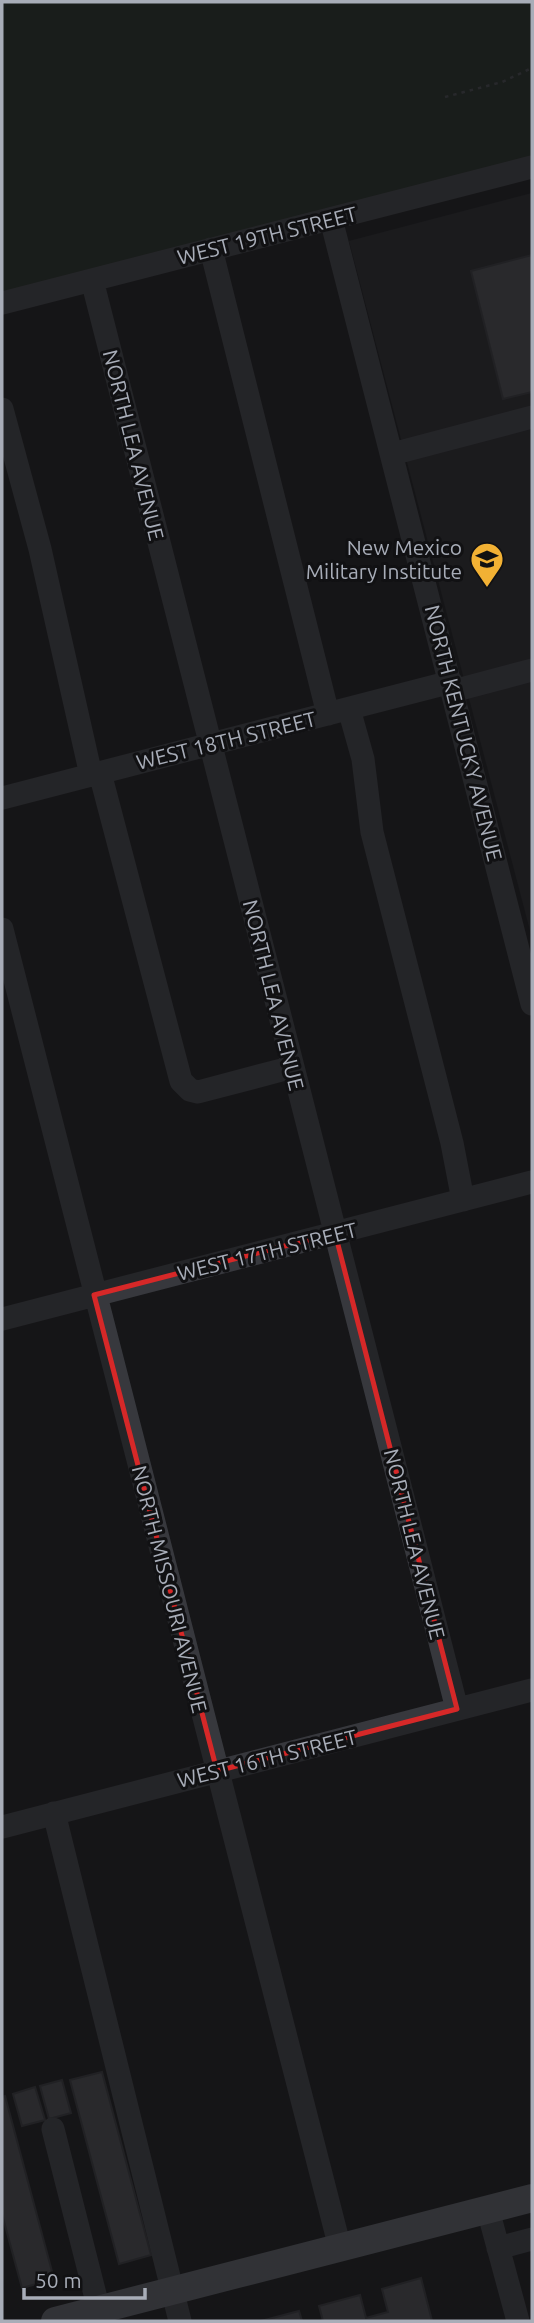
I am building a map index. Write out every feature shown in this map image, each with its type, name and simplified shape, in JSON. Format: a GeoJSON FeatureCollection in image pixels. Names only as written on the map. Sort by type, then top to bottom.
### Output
{"type":"FeatureCollection","features":[{"type":"Feature","properties":{"kind":"main road"},"geometry":{"type":"LineString","coordinates":[[55,2321],[532,2199]]}},
{"type":"Feature","properties":{"kind":"street","name":"WEST 19TH STREET"},"geometry":{"type":"LineString","coordinates":[[2,303],[532,167]]}},
{"type":"Feature","properties":{"kind":"street","name":"NORTH KENTUCKY AVENUE"},"geometry":{"type":"LineString","coordinates":[[331,219],[532,1004]]}},
{"type":"Feature","properties":{"kind":"street"},"geometry":{"type":"LineString","coordinates":[[211,249],[338,712],[363,759],[372,832],[452,1143],[463,1200]]}},
{"type":"Feature","properties":{"kind":"street","name":"NORTH LEA AVENUE"},"geometry":{"type":"LineString","coordinates":[[92,280],[457,1709]]}},
{"type":"Feature","properties":{"kind":"street"},"geometry":{"type":"LineString","coordinates":[[2,409],[40,548],[95,774],[180,1081],[190,1090],[198,1092],[293,1067]]}},
{"type":"Feature","properties":{"kind":"street"},"geometry":{"type":"LineString","coordinates":[[392,454],[532,417]]}},
{"type":"Feature","properties":{"kind":"street","name":"WEST 18TH STREET"},"geometry":{"type":"LineString","coordinates":[[2,798],[338,712],[532,670]]}},
{"type":"Feature","properties":{"kind":"street","name":"NORTH MISSOURI AVENUE"},"geometry":{"type":"LineString","coordinates":[[2,929],[340,2248]]}},
{"type":"Feature","properties":{"kind":"street","name":"WEST 17TH STREET"},"geometry":{"type":"LineString","coordinates":[[2,1319],[532,1182]]}},
{"type":"Feature","properties":{"kind":"street","name":"WEST 16TH STREET"},"geometry":{"type":"LineString","coordinates":[[2,1827],[532,1690]]}},
{"type":"Feature","properties":{"kind":"street"},"geometry":{"type":"LineString","coordinates":[[54,1813],[180,2321]]}},
{"type":"Feature","properties":{"kind":"street"},"geometry":{"type":"LineString","coordinates":[[53,2129],[99,2310]]}},
{"type":"Feature","properties":{"kind":"street"},"geometry":{"type":"LineString","coordinates":[[488,2210],[518,2321]]}},
{"type":"Feature","properties":{"kind":"street"},"geometry":{"type":"LineString","coordinates":[[498,2248],[532,2239]]}},
{"type":"Feature","properties":{"kind":"path"},"geometry":{"type":"LineString","coordinates":[[445,97],[502,82],[532,68]]}},
{"type":"Feature","properties":{"kind":"highlighted area"},"geometry":{"type":"Polygon","coordinates":[[[335,1233],[457,1709],[217,1771],[94,1295],[335,1233]]]}},
{"type":"Feature","properties":{"kind":"shaded area"},"geometry":{"type":"Polygon","coordinates":[[[2,2],[532,2],[532,167],[2,303],[2,2]]]}},
{"type":"Feature","properties":{"kind":"shaded area","name":"New Mexico Military Institute"},"geometry":{"type":"Polygon","coordinates":[[[532,193],[532,938],[349,241],[532,193]]]}},
{"type":"Feature","properties":{"kind":"building"},"geometry":{"type":"Polygon","coordinates":[[[532,255],[532,392],[503,399],[471,271],[532,255]]]}},
{"type":"Feature","properties":{"kind":"building"},"geometry":{"type":"Polygon","coordinates":[[[102,2072],[151,2255],[119,2264],[70,2080],[102,2072]]]}},
{"type":"Feature","properties":{"kind":"building"},"geometry":{"type":"Polygon","coordinates":[[[62,2080],[71,2113],[49,2119],[40,2086],[62,2080]]]}},
{"type":"Feature","properties":{"kind":"building"},"geometry":{"type":"Polygon","coordinates":[[[35,2087],[45,2120],[22,2126],[13,2094],[35,2087]]]}},
{"type":"Feature","properties":{"kind":"building"},"geometry":{"type":"Polygon","coordinates":[[[5,2096],[54,2279],[22,2288],[2,2214],[2,2097],[5,2096]]]}},
{"type":"Feature","properties":{"kind":"building"},"geometry":{"type":"Polygon","coordinates":[[[421,2278],[432,2321],[323,2321],[319,2306],[360,2295],[366,2318],[388,2312],[382,2289],[421,2278]]]}},
{"type":"Feature","properties":{"kind":"building"},"geometry":{"type":"Polygon","coordinates":[[[299,2311],[302,2321],[261,2321],[299,2311]]]}},
{"type":"Feature","properties":{"kind":"place","name":"New Mexico Military Institute"},"geometry":{"type":"Point","coordinates":[487,589]}}]}
